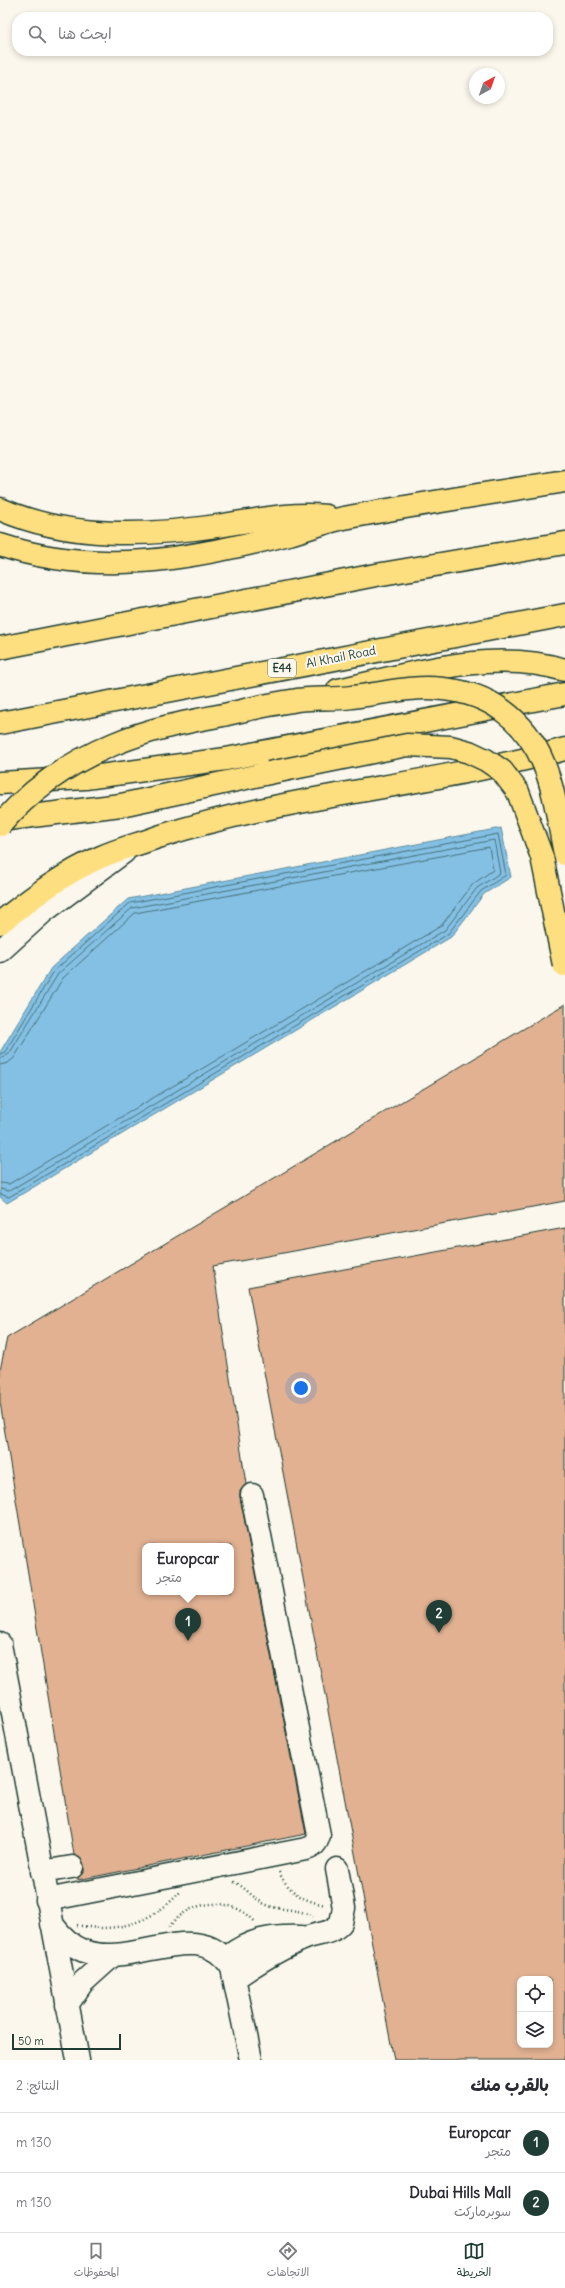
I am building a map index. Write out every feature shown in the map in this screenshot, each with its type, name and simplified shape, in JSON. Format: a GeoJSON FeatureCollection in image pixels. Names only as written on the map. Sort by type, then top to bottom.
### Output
{"type":"FeatureCollection","features":[{"type":"Feature","properties":{"kind":"highway"},"geometry":{"type":"LineString","coordinates":[[0,544],[22,552],[60,560],[110,563],[145,562],[230,547],[343,519],[565,481]]}},
{"type":"Feature","properties":{"kind":"highway"},"geometry":{"type":"LineString","coordinates":[[0,509],[65,528],[139,534],[172,533],[302,515],[343,519]]}},
{"type":"Feature","properties":{"kind":"highway"},"geometry":{"type":"LineString","coordinates":[[0,648],[376,575],[565,543]]}},
{"type":"Feature","properties":{"kind":"highway","name":"Al Khail Road"},"geometry":{"type":"LineString","coordinates":[[0,723],[565,615]]}},
{"type":"Feature","properties":{"kind":"highway"},"geometry":{"type":"LineString","coordinates":[[0,825],[23,800],[49,779],[113,744],[169,726],[438,668],[474,663],[519,662],[550,666],[565,670]]}},
{"type":"Feature","properties":{"kind":"highway"},"geometry":{"type":"LineString","coordinates":[[294,700],[343,698],[426,688],[458,691],[474,695],[494,705],[522,727],[532,738],[538,750],[548,774],[565,854]]}},
{"type":"Feature","properties":{"kind":"highway"},"geometry":{"type":"LineString","coordinates":[[0,783],[100,776],[226,759],[565,694]]}},
{"type":"Feature","properties":{"kind":"highway"},"geometry":{"type":"LineString","coordinates":[[0,820],[121,805],[407,745],[451,747],[469,752],[486,760],[502,771],[518,792],[542,857],[564,965]]}},
{"type":"Feature","properties":{"kind":"highway"},"geometry":{"type":"LineString","coordinates":[[0,923],[63,877],[101,857],[208,821],[254,811],[516,763],[565,749]]}},
{"type":"Feature","properties":{"kind":"street"},"geometry":{"type":"LineString","coordinates":[[0,950],[43,912],[134,845]]}},
{"type":"Feature","properties":{"kind":"street"},"geometry":{"type":"LineString","coordinates":[[49,1912],[306,1849],[315,1844],[318,1840],[319,1835],[252,1495]]}},
{"type":"Feature","properties":{"kind":"street"},"geometry":{"type":"LineString","coordinates":[[0,1644],[66,2005],[78,2060]]}},
{"type":"Feature","properties":{"kind":"street"},"geometry":{"type":"LineString","coordinates":[[42,1872],[72,1867]]}},
{"type":"Feature","properties":{"kind":"street"},"geometry":{"type":"LineString","coordinates":[[235,1978],[270,1955],[308,1937],[329,1932],[341,1923],[344,1908],[337,1869]]}},
{"type":"Feature","properties":{"kind":"street"},"geometry":{"type":"LineString","coordinates":[[49,1912],[61,1936],[78,1948],[98,1955],[112,1956],[190,1943],[204,1944],[216,1949],[226,1958],[232,1968],[251,2060]]}},
{"type":"Feature","properties":{"kind":"street"},"geometry":{"type":"LineString","coordinates":[[226,1958],[249,1943],[266,1938],[308,1937]]}},
{"type":"Feature","properties":{"kind":"street"},"geometry":{"type":"LineString","coordinates":[[66,2005],[82,1983],[112,1956]]}},
{"type":"Feature","properties":{"kind":"path"},"geometry":{"type":"LineString","coordinates":[[279,1872],[283,1881],[297,1896],[311,1902],[344,1908]]}},
{"type":"Feature","properties":{"kind":"path"},"geometry":{"type":"LineString","coordinates":[[232,1881],[265,1904],[300,1911],[311,1916],[329,1932]]}},
{"type":"Feature","properties":{"kind":"path"},"geometry":{"type":"LineString","coordinates":[[49,1912],[66,1921],[84,1926],[109,1928],[133,1924],[144,1921],[162,1910],[185,1887]]}},
{"type":"Feature","properties":{"kind":"path"},"geometry":{"type":"LineString","coordinates":[[160,1948],[164,1937],[175,1919],[194,1907],[209,1904],[225,1904],[245,1913],[261,1929],[266,1938]]}},
{"type":"Feature","properties":{"kind":"water"},"geometry":{"type":"Polygon","coordinates":[[[501,828],[511,877],[484,894],[451,937],[7,1203],[0,1197],[0,1052],[51,968],[128,899],[501,828]]]}},
{"type":"Feature","properties":{"kind":"building"},"geometry":{"type":"Polygon","coordinates":[[[565,1004],[565,1201],[213,1266],[246,1484],[240,1491],[240,1497],[306,1834],[78,1880],[84,1872],[84,1865],[81,1859],[74,1855],[0,1402],[0,1370],[7,1338],[565,1004]]]}},
{"type":"Feature","properties":{"kind":"building"},"geometry":{"type":"Polygon","coordinates":[[[565,1228],[565,2060],[394,2060],[248,1287],[565,1228]]]}},
{"type":"Feature","properties":{"kind":"place","name":"Dubai Hills Mall"},"geometry":{"type":"Point","coordinates":[439,1633]}},
{"type":"Feature","properties":{"kind":"place","name":"Europcar"},"geometry":{"type":"Point","coordinates":[188,1641]}}]}
